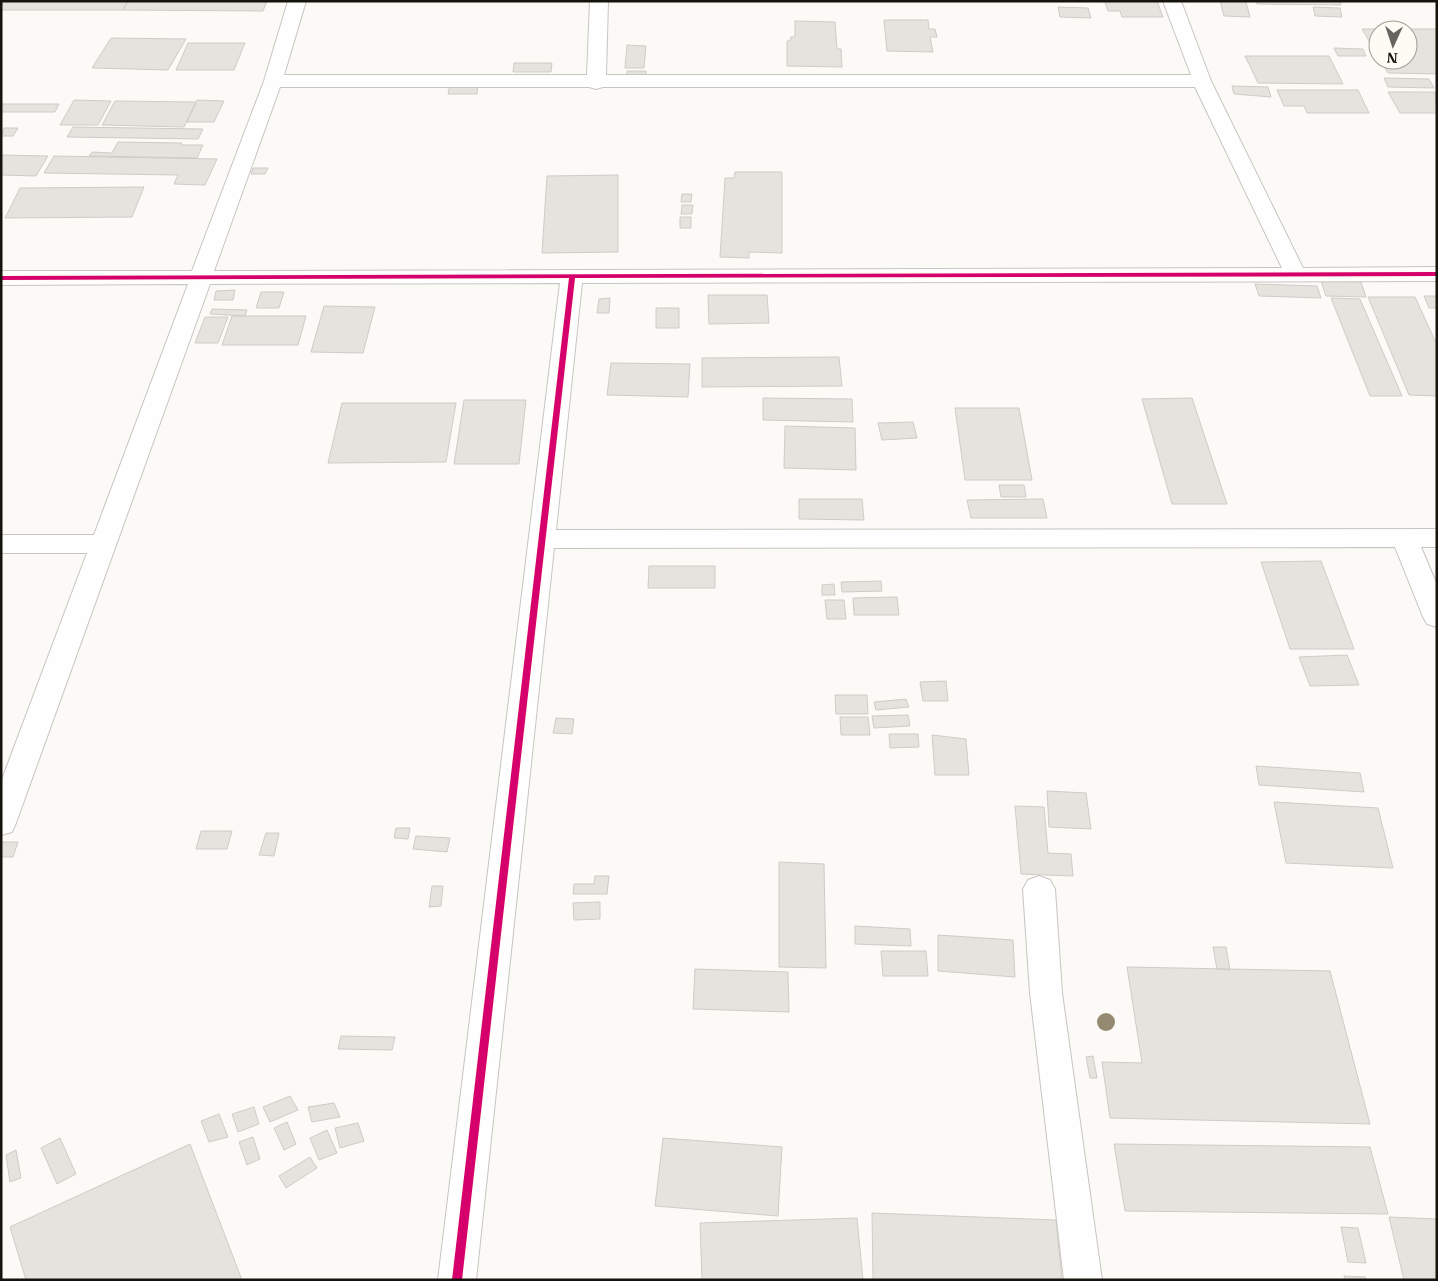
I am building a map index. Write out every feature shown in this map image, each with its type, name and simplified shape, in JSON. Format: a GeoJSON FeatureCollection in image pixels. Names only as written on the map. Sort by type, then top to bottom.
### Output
{"type":"FeatureCollection","features":[{"type":"Feature","properties":{"kind":"street"},"geometry":{"type":"LineString","coordinates":[[1,823],[273,82],[297,1]]}},
{"type":"Feature","properties":{"kind":"street"},"geometry":{"type":"LineString","coordinates":[[596,83],[599,1]]}},
{"type":"Feature","properties":{"kind":"street"},"geometry":{"type":"LineString","coordinates":[[1172,1],[1202,81],[1296,275]]}},
{"type":"Feature","properties":{"kind":"street"},"geometry":{"type":"LineString","coordinates":[[273,82],[1202,81]]}},
{"type":"Feature","properties":{"kind":"street"},"geometry":{"type":"LineString","coordinates":[[1,278],[201,279],[1437,274]]}},
{"type":"Feature","properties":{"kind":"street"},"geometry":{"type":"LineString","coordinates":[[458,1280],[572,276]]}},
{"type":"Feature","properties":{"kind":"street"},"geometry":{"type":"LineString","coordinates":[[1404,538],[1437,617]]}},
{"type":"Feature","properties":{"kind":"street"},"geometry":{"type":"LineString","coordinates":[[541,539],[1437,538]]}},
{"type":"Feature","properties":{"kind":"street"},"geometry":{"type":"LineString","coordinates":[[1,544],[103,544]]}},
{"type":"Feature","properties":{"kind":"street"},"geometry":{"type":"LineString","coordinates":[[1040,889],[1046,994],[1082,1280]]}},
{"type":"Feature","properties":{"kind":"building"},"geometry":{"type":"Polygon","coordinates":[[[3,1],[128,1],[123,10],[1,10],[3,1]]]}},
{"type":"Feature","properties":{"kind":"building"},"geometry":{"type":"Polygon","coordinates":[[[128,1],[267,1],[263,11],[123,10],[128,1]]]}},
{"type":"Feature","properties":{"kind":"building"},"geometry":{"type":"Polygon","coordinates":[[[1092,1],[1157,1],[1163,17],[1122,17],[1120,11],[1108,11],[1105,2],[1092,1]]]}},
{"type":"Feature","properties":{"kind":"building"},"geometry":{"type":"Polygon","coordinates":[[[1220,1],[1246,2],[1250,17],[1224,16],[1220,1]]]}},
{"type":"Feature","properties":{"kind":"building"},"geometry":{"type":"Polygon","coordinates":[[[1256,1],[1340,1],[1341,5],[1257,4],[1256,1]]]}},
{"type":"Feature","properties":{"kind":"building"},"geometry":{"type":"Polygon","coordinates":[[[1058,7],[1088,8],[1091,18],[1060,17],[1058,7]]]}},
{"type":"Feature","properties":{"kind":"building"},"geometry":{"type":"Polygon","coordinates":[[[1313,7],[1340,8],[1342,17],[1315,16],[1313,7]]]}},
{"type":"Feature","properties":{"kind":"building"},"geometry":{"type":"Polygon","coordinates":[[[884,20],[928,20],[929,29],[935,29],[937,37],[930,37],[933,52],[887,51],[884,20]]]}},
{"type":"Feature","properties":{"kind":"building"},"geometry":{"type":"Polygon","coordinates":[[[795,21],[835,22],[837,49],[841,49],[842,67],[787,66],[787,41],[790,41],[791,37],[795,37],[795,21]]]}},
{"type":"Feature","properties":{"kind":"building"},"geometry":{"type":"Polygon","coordinates":[[[1362,29],[1368,29],[1368,39],[1362,29]]]}},
{"type":"Feature","properties":{"kind":"building"},"geometry":{"type":"Polygon","coordinates":[[[1418,29],[1437,29],[1437,74],[1388,73],[1386,70],[1418,70],[1418,29]]]}},
{"type":"Feature","properties":{"kind":"building"},"geometry":{"type":"Polygon","coordinates":[[[111,38],[186,39],[168,70],[92,68],[111,38]]]}},
{"type":"Feature","properties":{"kind":"building"},"geometry":{"type":"Polygon","coordinates":[[[188,43],[245,43],[234,70],[176,70],[188,43]]]}},
{"type":"Feature","properties":{"kind":"building"},"geometry":{"type":"Polygon","coordinates":[[[627,45],[646,46],[644,68],[625,68],[627,45]]]}},
{"type":"Feature","properties":{"kind":"building"},"geometry":{"type":"Polygon","coordinates":[[[1334,48],[1363,49],[1366,56],[1338,56],[1334,48]]]}},
{"type":"Feature","properties":{"kind":"building"},"geometry":{"type":"Polygon","coordinates":[[[1245,56],[1329,56],[1343,84],[1258,83],[1245,56]]]}},
{"type":"Feature","properties":{"kind":"building"},"geometry":{"type":"Polygon","coordinates":[[[514,63],[552,63],[551,72],[513,72],[514,63]]]}},
{"type":"Feature","properties":{"kind":"building"},"geometry":{"type":"Polygon","coordinates":[[[627,71],[646,71],[646,76],[627,76],[627,71]]]}},
{"type":"Feature","properties":{"kind":"building"},"geometry":{"type":"Polygon","coordinates":[[[1384,78],[1429,79],[1434,88],[1388,87],[1384,78]]]}},
{"type":"Feature","properties":{"kind":"building"},"geometry":{"type":"Polygon","coordinates":[[[450,85],[478,85],[477,94],[448,94],[450,85]]]}},
{"type":"Feature","properties":{"kind":"building"},"geometry":{"type":"Polygon","coordinates":[[[1232,86],[1268,87],[1271,97],[1234,94],[1232,86]]]}},
{"type":"Feature","properties":{"kind":"building"},"geometry":{"type":"Polygon","coordinates":[[[1277,90],[1358,90],[1369,113],[1307,113],[1304,106],[1284,106],[1277,90]]]}},
{"type":"Feature","properties":{"kind":"building"},"geometry":{"type":"Polygon","coordinates":[[[1388,92],[1435,92],[1437,113],[1400,113],[1388,92]]]}},
{"type":"Feature","properties":{"kind":"building"},"geometry":{"type":"Polygon","coordinates":[[[74,100],[111,101],[98,125],[60,125],[74,100]]]}},
{"type":"Feature","properties":{"kind":"building"},"geometry":{"type":"Polygon","coordinates":[[[197,100],[224,101],[214,122],[187,122],[197,100]]]}},
{"type":"Feature","properties":{"kind":"building"},"geometry":{"type":"Polygon","coordinates":[[[115,101],[196,102],[184,127],[102,125],[115,101]]]}},
{"type":"Feature","properties":{"kind":"building"},"geometry":{"type":"Polygon","coordinates":[[[1,104],[59,104],[55,112],[1,112],[1,104]]]}},
{"type":"Feature","properties":{"kind":"building"},"geometry":{"type":"Polygon","coordinates":[[[73,127],[203,129],[198,139],[67,137],[73,127]]]}},
{"type":"Feature","properties":{"kind":"building"},"geometry":{"type":"Polygon","coordinates":[[[4,128],[18,128],[13,136],[1,136],[4,128]]]}},
{"type":"Feature","properties":{"kind":"building"},"geometry":{"type":"Polygon","coordinates":[[[118,142],[203,145],[197,158],[89,156],[92,152],[112,153],[118,142]]]}},
{"type":"Feature","properties":{"kind":"building"},"geometry":{"type":"Polygon","coordinates":[[[1,155],[48,156],[36,176],[1,175],[1,155]]]}},
{"type":"Feature","properties":{"kind":"building"},"geometry":{"type":"Polygon","coordinates":[[[54,156],[217,159],[205,185],[174,184],[178,175],[44,173],[54,156]]]}},
{"type":"Feature","properties":{"kind":"building"},"geometry":{"type":"Polygon","coordinates":[[[253,168],[268,168],[265,174],[251,174],[253,168]]]}},
{"type":"Feature","properties":{"kind":"building"},"geometry":{"type":"Polygon","coordinates":[[[735,172],[782,172],[782,253],[749,252],[749,258],[720,257],[725,178],[734,178],[735,172]]]}},
{"type":"Feature","properties":{"kind":"building"},"geometry":{"type":"Polygon","coordinates":[[[618,175],[618,252],[542,253],[547,176],[618,175]]]}},
{"type":"Feature","properties":{"kind":"building"},"geometry":{"type":"Polygon","coordinates":[[[144,187],[132,217],[5,218],[20,188],[144,187]]]}},
{"type":"Feature","properties":{"kind":"building"},"geometry":{"type":"Polygon","coordinates":[[[682,194],[692,194],[691,202],[681,202],[682,194]]]}},
{"type":"Feature","properties":{"kind":"building"},"geometry":{"type":"Polygon","coordinates":[[[682,205],[693,205],[692,214],[681,214],[682,205]]]}},
{"type":"Feature","properties":{"kind":"building"},"geometry":{"type":"Polygon","coordinates":[[[680,217],[691,217],[691,228],[680,228],[680,217]]]}},
{"type":"Feature","properties":{"kind":"building"},"geometry":{"type":"Polygon","coordinates":[[[1321,281],[1361,282],[1366,297],[1326,296],[1321,281]]]}},
{"type":"Feature","properties":{"kind":"building"},"geometry":{"type":"Polygon","coordinates":[[[1255,284],[1317,286],[1321,298],[1259,296],[1255,284]]]}},
{"type":"Feature","properties":{"kind":"building"},"geometry":{"type":"Polygon","coordinates":[[[235,290],[233,300],[214,300],[216,291],[235,290]]]}},
{"type":"Feature","properties":{"kind":"building"},"geometry":{"type":"Polygon","coordinates":[[[261,292],[284,292],[279,308],[256,308],[261,292]]]}},
{"type":"Feature","properties":{"kind":"building"},"geometry":{"type":"Polygon","coordinates":[[[708,295],[767,295],[769,323],[709,324],[708,295]]]}},
{"type":"Feature","properties":{"kind":"building"},"geometry":{"type":"Polygon","coordinates":[[[1424,296],[1437,296],[1437,308],[1429,308],[1424,296]]]}},
{"type":"Feature","properties":{"kind":"building"},"geometry":{"type":"Polygon","coordinates":[[[1368,297],[1415,297],[1437,345],[1437,396],[1409,395],[1368,297]]]}},
{"type":"Feature","properties":{"kind":"building"},"geometry":{"type":"Polygon","coordinates":[[[610,298],[609,313],[597,313],[599,299],[610,298]]]}},
{"type":"Feature","properties":{"kind":"building"},"geometry":{"type":"Polygon","coordinates":[[[1331,298],[1360,299],[1402,396],[1370,396],[1331,298]]]}},
{"type":"Feature","properties":{"kind":"building"},"geometry":{"type":"Polygon","coordinates":[[[324,306],[375,307],[363,353],[311,352],[324,306]]]}},
{"type":"Feature","properties":{"kind":"building"},"geometry":{"type":"Polygon","coordinates":[[[656,308],[679,308],[679,328],[656,328],[656,308]]]}},
{"type":"Feature","properties":{"kind":"building"},"geometry":{"type":"Polygon","coordinates":[[[212,309],[247,310],[245,316],[210,314],[212,309]]]}},
{"type":"Feature","properties":{"kind":"building"},"geometry":{"type":"Polygon","coordinates":[[[232,316],[306,316],[298,345],[222,345],[232,316]]]}},
{"type":"Feature","properties":{"kind":"building"},"geometry":{"type":"Polygon","coordinates":[[[205,317],[228,317],[218,343],[195,343],[205,317]]]}},
{"type":"Feature","properties":{"kind":"building"},"geometry":{"type":"Polygon","coordinates":[[[839,357],[842,386],[702,387],[702,358],[839,357]]]}},
{"type":"Feature","properties":{"kind":"building"},"geometry":{"type":"Polygon","coordinates":[[[611,363],[690,364],[688,397],[607,395],[611,363]]]}},
{"type":"Feature","properties":{"kind":"building"},"geometry":{"type":"Polygon","coordinates":[[[763,398],[852,399],[853,422],[763,420],[763,398]]]}},
{"type":"Feature","properties":{"kind":"building"},"geometry":{"type":"Polygon","coordinates":[[[1192,398],[1227,504],[1172,504],[1142,399],[1192,398]]]}},
{"type":"Feature","properties":{"kind":"building"},"geometry":{"type":"Polygon","coordinates":[[[464,400],[526,400],[519,464],[454,464],[464,400]]]}},
{"type":"Feature","properties":{"kind":"building"},"geometry":{"type":"Polygon","coordinates":[[[342,403],[456,403],[446,462],[328,463],[342,403]]]}},
{"type":"Feature","properties":{"kind":"building"},"geometry":{"type":"Polygon","coordinates":[[[955,408],[1019,408],[1032,480],[965,480],[955,408]]]}},
{"type":"Feature","properties":{"kind":"building"},"geometry":{"type":"Polygon","coordinates":[[[913,422],[917,438],[882,440],[878,423],[913,422]]]}},
{"type":"Feature","properties":{"kind":"building"},"geometry":{"type":"Polygon","coordinates":[[[785,426],[855,428],[856,470],[784,468],[785,426]]]}},
{"type":"Feature","properties":{"kind":"building"},"geometry":{"type":"Polygon","coordinates":[[[999,485],[1024,485],[1026,497],[1001,497],[999,485]]]}},
{"type":"Feature","properties":{"kind":"building"},"geometry":{"type":"Polygon","coordinates":[[[799,499],[862,499],[864,520],[799,519],[799,499]]]}},
{"type":"Feature","properties":{"kind":"building"},"geometry":{"type":"Polygon","coordinates":[[[1043,499],[1047,518],[971,518],[967,500],[1043,499]]]}},
{"type":"Feature","properties":{"kind":"building"},"geometry":{"type":"Polygon","coordinates":[[[1321,561],[1354,649],[1290,649],[1261,562],[1321,561]]]}},
{"type":"Feature","properties":{"kind":"building"},"geometry":{"type":"Polygon","coordinates":[[[649,566],[715,566],[715,588],[648,588],[649,566]]]}},
{"type":"Feature","properties":{"kind":"building"},"geometry":{"type":"Polygon","coordinates":[[[881,581],[882,591],[842,592],[841,582],[881,581]]]}},
{"type":"Feature","properties":{"kind":"building"},"geometry":{"type":"Polygon","coordinates":[[[834,584],[835,595],[822,595],[822,585],[834,584]]]}},
{"type":"Feature","properties":{"kind":"building"},"geometry":{"type":"Polygon","coordinates":[[[897,597],[899,615],[854,615],[853,598],[897,597]]]}},
{"type":"Feature","properties":{"kind":"building"},"geometry":{"type":"Polygon","coordinates":[[[825,600],[844,600],[846,619],[827,619],[825,600]]]}},
{"type":"Feature","properties":{"kind":"building"},"geometry":{"type":"Polygon","coordinates":[[[1347,655],[1359,685],[1310,686],[1299,657],[1347,655]]]}},
{"type":"Feature","properties":{"kind":"building"},"geometry":{"type":"Polygon","coordinates":[[[946,681],[948,701],[923,701],[920,682],[946,681]]]}},
{"type":"Feature","properties":{"kind":"building"},"geometry":{"type":"Polygon","coordinates":[[[835,695],[867,695],[868,714],[836,714],[835,695]]]}},
{"type":"Feature","properties":{"kind":"building"},"geometry":{"type":"Polygon","coordinates":[[[906,699],[909,707],[876,710],[874,702],[906,699]]]}},
{"type":"Feature","properties":{"kind":"building"},"geometry":{"type":"Polygon","coordinates":[[[908,715],[910,726],[874,728],[872,716],[908,715]]]}},
{"type":"Feature","properties":{"kind":"building"},"geometry":{"type":"Polygon","coordinates":[[[840,717],[868,717],[870,735],[841,735],[840,717]]]}},
{"type":"Feature","properties":{"kind":"building"},"geometry":{"type":"Polygon","coordinates":[[[556,718],[574,719],[572,734],[553,733],[556,718]]]}},
{"type":"Feature","properties":{"kind":"building"},"geometry":{"type":"Polygon","coordinates":[[[889,734],[918,734],[919,747],[890,748],[889,734]]]}},
{"type":"Feature","properties":{"kind":"building"},"geometry":{"type":"Polygon","coordinates":[[[932,735],[966,739],[969,775],[935,775],[932,735]]]}},
{"type":"Feature","properties":{"kind":"building"},"geometry":{"type":"Polygon","coordinates":[[[1256,766],[1360,773],[1364,792],[1259,785],[1256,766]]]}},
{"type":"Feature","properties":{"kind":"building"},"geometry":{"type":"Polygon","coordinates":[[[1047,791],[1086,793],[1091,829],[1049,827],[1047,791]]]}},
{"type":"Feature","properties":{"kind":"building"},"geometry":{"type":"Polygon","coordinates":[[[1274,802],[1378,808],[1393,868],[1286,863],[1274,802]]]}},
{"type":"Feature","properties":{"kind":"building"},"geometry":{"type":"Polygon","coordinates":[[[1015,806],[1044,807],[1048,853],[1071,854],[1073,876],[1021,874],[1015,806]]]}},
{"type":"Feature","properties":{"kind":"building"},"geometry":{"type":"Polygon","coordinates":[[[396,828],[410,828],[408,839],[394,838],[396,828]]]}},
{"type":"Feature","properties":{"kind":"building"},"geometry":{"type":"Polygon","coordinates":[[[201,831],[232,831],[227,849],[196,849],[201,831]]]}},
{"type":"Feature","properties":{"kind":"building"},"geometry":{"type":"Polygon","coordinates":[[[266,833],[279,833],[274,856],[259,855],[266,833]]]}},
{"type":"Feature","properties":{"kind":"building"},"geometry":{"type":"Polygon","coordinates":[[[416,836],[450,838],[447,852],[413,849],[416,836]]]}},
{"type":"Feature","properties":{"kind":"building"},"geometry":{"type":"Polygon","coordinates":[[[1,842],[18,842],[13,857],[1,857],[1,842]]]}},
{"type":"Feature","properties":{"kind":"building"},"geometry":{"type":"Polygon","coordinates":[[[779,862],[824,864],[826,968],[779,967],[779,862]]]}},
{"type":"Feature","properties":{"kind":"building"},"geometry":{"type":"Polygon","coordinates":[[[595,876],[609,876],[607,894],[573,894],[574,884],[594,884],[595,876]]]}},
{"type":"Feature","properties":{"kind":"building"},"geometry":{"type":"Polygon","coordinates":[[[432,886],[443,886],[441,906],[429,907],[432,886]]]}},
{"type":"Feature","properties":{"kind":"building"},"geometry":{"type":"Polygon","coordinates":[[[600,902],[600,919],[574,920],[573,903],[600,902]]]}},
{"type":"Feature","properties":{"kind":"building"},"geometry":{"type":"Polygon","coordinates":[[[855,926],[910,929],[911,946],[855,944],[855,926]]]}},
{"type":"Feature","properties":{"kind":"building"},"geometry":{"type":"Polygon","coordinates":[[[938,935],[1013,940],[1015,977],[938,971],[938,935]]]}},
{"type":"Feature","properties":{"kind":"building"},"geometry":{"type":"Polygon","coordinates":[[[1213,947],[1226,947],[1230,970],[1217,969],[1213,947]]]}},
{"type":"Feature","properties":{"kind":"building"},"geometry":{"type":"Polygon","coordinates":[[[881,951],[926,951],[928,976],[883,976],[881,951]]]}},
{"type":"Feature","properties":{"kind":"building"},"geometry":{"type":"Polygon","coordinates":[[[1127,967],[1330,971],[1370,1124],[1110,1118],[1102,1062],[1142,1063],[1127,967]]]}},
{"type":"Feature","properties":{"kind":"building"},"geometry":{"type":"Polygon","coordinates":[[[695,969],[788,972],[789,1012],[693,1009],[695,969]]]}},
{"type":"Feature","properties":{"kind":"building"},"geometry":{"type":"Polygon","coordinates":[[[341,1036],[395,1037],[392,1050],[338,1049],[341,1036]]]}},
{"type":"Feature","properties":{"kind":"building"},"geometry":{"type":"Polygon","coordinates":[[[1093,1056],[1097,1078],[1090,1078],[1086,1057],[1093,1056]]]}},
{"type":"Feature","properties":{"kind":"building"},"geometry":{"type":"Polygon","coordinates":[[[290,1096],[298,1110],[270,1122],[263,1107],[290,1096]]]}},
{"type":"Feature","properties":{"kind":"building"},"geometry":{"type":"Polygon","coordinates":[[[334,1103],[340,1117],[312,1122],[308,1107],[334,1103]]]}},
{"type":"Feature","properties":{"kind":"building"},"geometry":{"type":"Polygon","coordinates":[[[254,1107],[259,1124],[238,1132],[232,1114],[254,1107]]]}},
{"type":"Feature","properties":{"kind":"building"},"geometry":{"type":"Polygon","coordinates":[[[219,1114],[228,1137],[209,1142],[201,1121],[219,1114]]]}},
{"type":"Feature","properties":{"kind":"building"},"geometry":{"type":"Polygon","coordinates":[[[287,1122],[296,1144],[284,1150],[274,1128],[287,1122]]]}},
{"type":"Feature","properties":{"kind":"building"},"geometry":{"type":"Polygon","coordinates":[[[358,1123],[364,1141],[340,1148],[335,1128],[358,1123]]]}},
{"type":"Feature","properties":{"kind":"building"},"geometry":{"type":"Polygon","coordinates":[[[327,1130],[337,1153],[319,1160],[310,1138],[327,1130]]]}},
{"type":"Feature","properties":{"kind":"building"},"geometry":{"type":"Polygon","coordinates":[[[253,1137],[260,1159],[247,1165],[239,1142],[253,1137]]]}},
{"type":"Feature","properties":{"kind":"building"},"geometry":{"type":"Polygon","coordinates":[[[60,1138],[76,1174],[57,1184],[41,1148],[60,1138]]]}},
{"type":"Feature","properties":{"kind":"building"},"geometry":{"type":"Polygon","coordinates":[[[663,1138],[782,1147],[778,1216],[655,1206],[663,1138]]]}},
{"type":"Feature","properties":{"kind":"building"},"geometry":{"type":"Polygon","coordinates":[[[190,1144],[242,1280],[26,1280],[10,1227],[190,1144]]]}},
{"type":"Feature","properties":{"kind":"building"},"geometry":{"type":"Polygon","coordinates":[[[1114,1144],[1370,1147],[1388,1214],[1125,1211],[1114,1144]]]}},
{"type":"Feature","properties":{"kind":"building"},"geometry":{"type":"Polygon","coordinates":[[[16,1150],[21,1178],[10,1182],[6,1155],[16,1150]]]}},
{"type":"Feature","properties":{"kind":"building"},"geometry":{"type":"Polygon","coordinates":[[[310,1157],[317,1168],[286,1188],[279,1176],[310,1157]]]}},
{"type":"Feature","properties":{"kind":"building"},"geometry":{"type":"Polygon","coordinates":[[[872,1213],[1056,1220],[1062,1280],[873,1280],[872,1213]]]}},
{"type":"Feature","properties":{"kind":"building"},"geometry":{"type":"Polygon","coordinates":[[[1389,1217],[1437,1219],[1437,1280],[1404,1280],[1389,1217]]]}},
{"type":"Feature","properties":{"kind":"building"},"geometry":{"type":"Polygon","coordinates":[[[857,1218],[863,1280],[702,1280],[700,1223],[857,1218]]]}},
{"type":"Feature","properties":{"kind":"building"},"geometry":{"type":"Polygon","coordinates":[[[1341,1227],[1358,1228],[1366,1263],[1348,1262],[1341,1227]]]}},
{"type":"Feature","properties":{"kind":"building"},"geometry":{"type":"Polygon","coordinates":[[[1344,1276],[1365,1277],[1366,1280],[1345,1280],[1344,1276]]]}},
{"type":"Feature","properties":{"kind":"cycle path"},"geometry":{"type":"LineString","coordinates":[[1,278],[1437,274]]}},
{"type":"Feature","properties":{"kind":"cycle path"},"geometry":{"type":"LineString","coordinates":[[457,1280],[572,276]]}}]}
